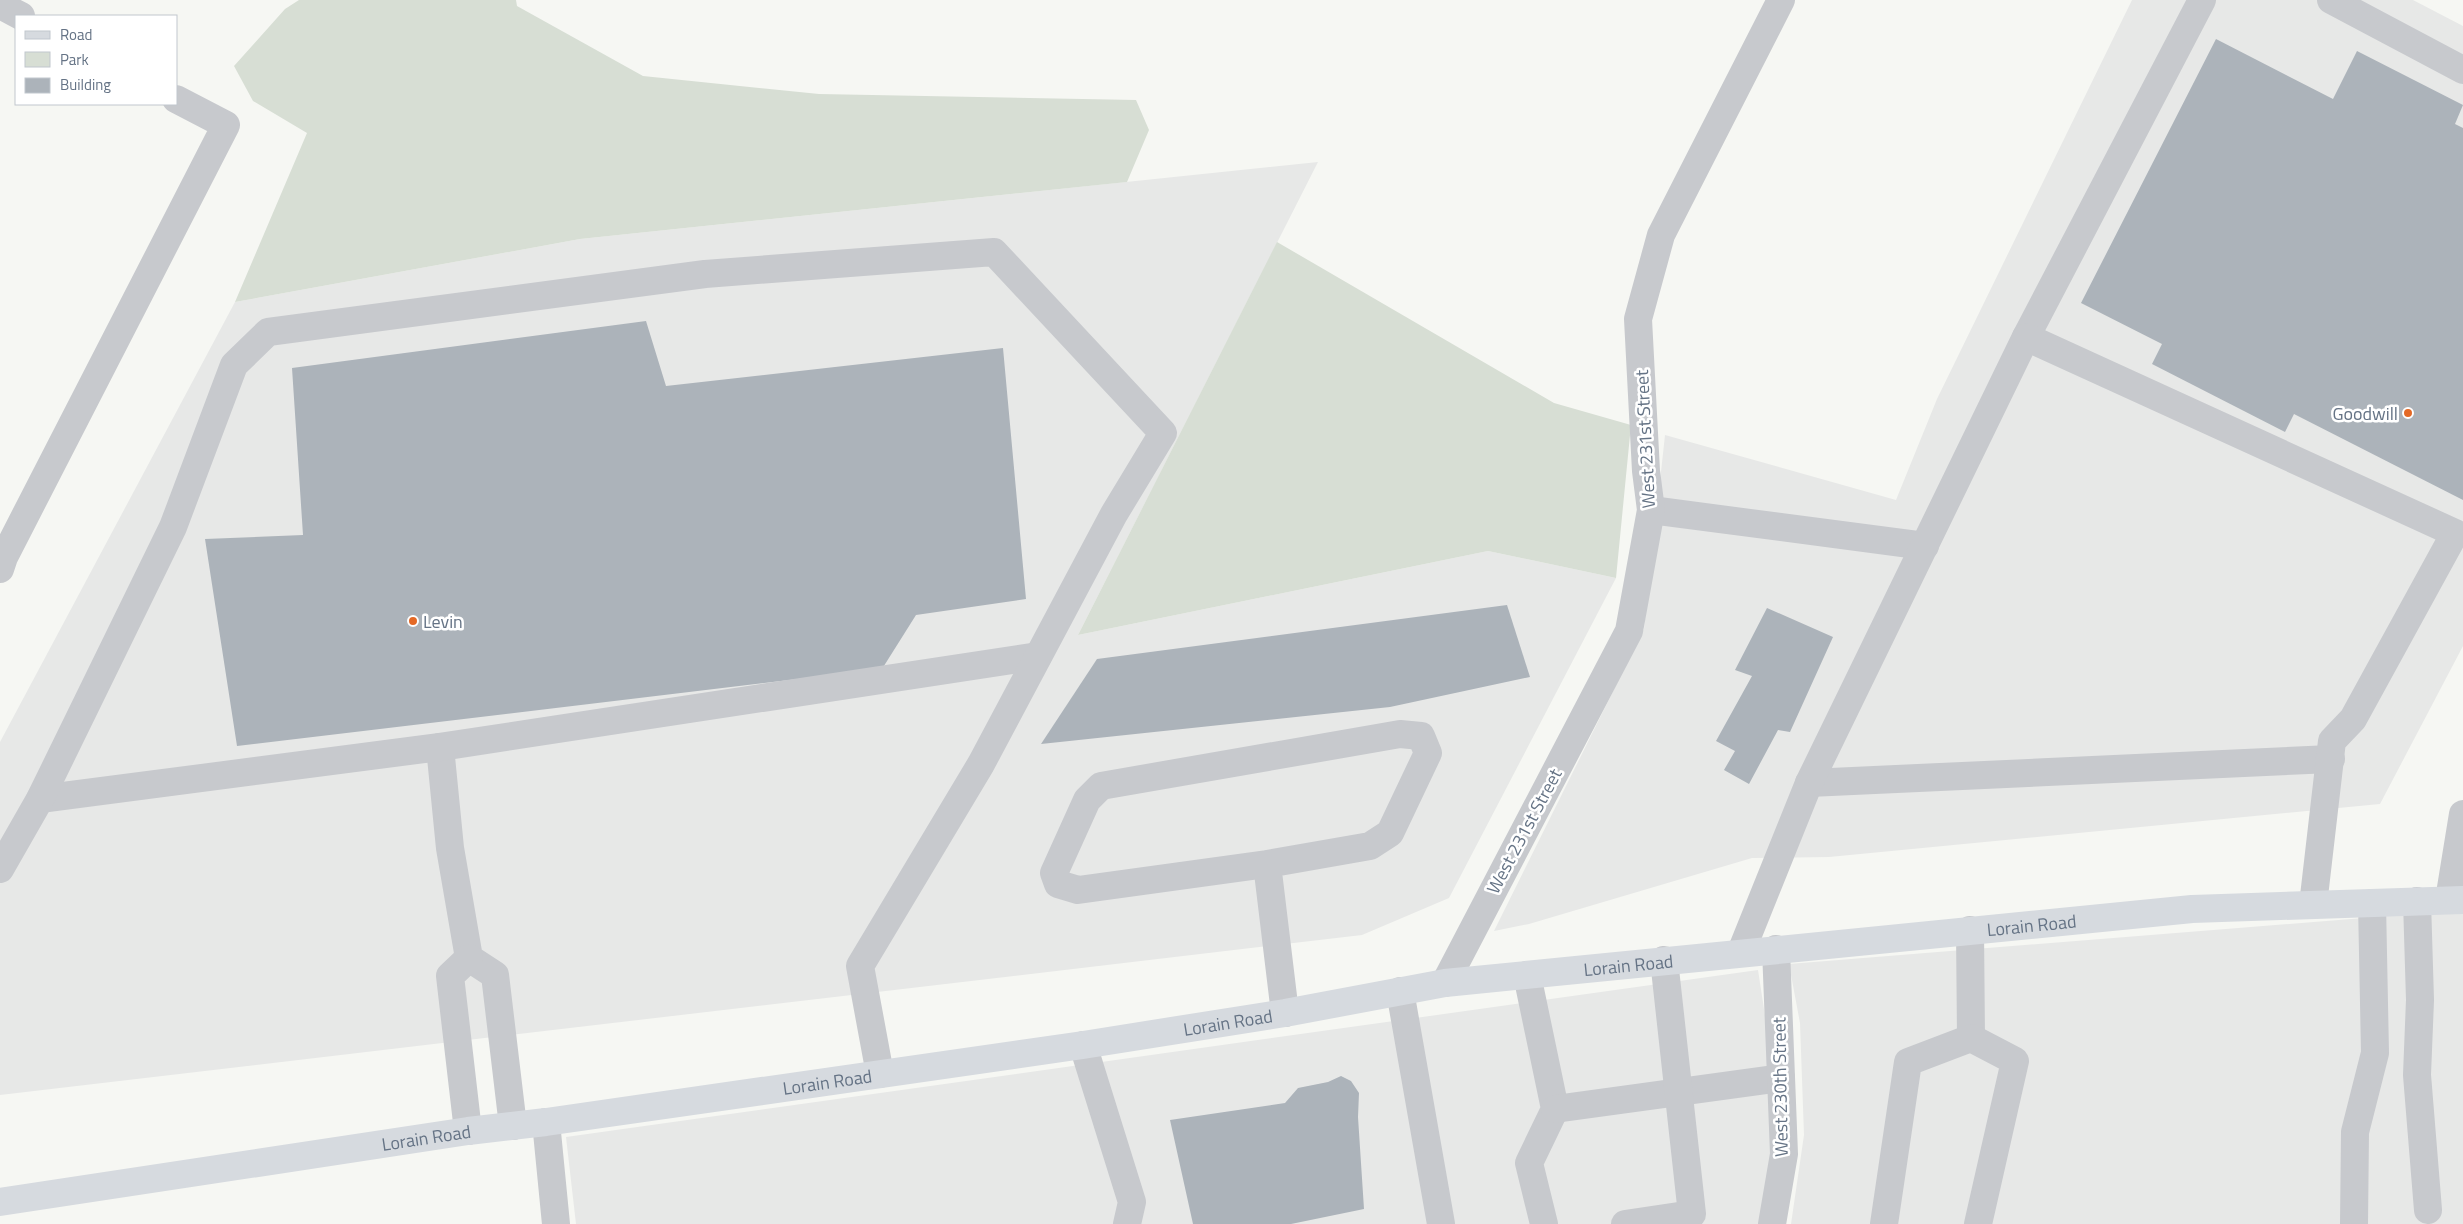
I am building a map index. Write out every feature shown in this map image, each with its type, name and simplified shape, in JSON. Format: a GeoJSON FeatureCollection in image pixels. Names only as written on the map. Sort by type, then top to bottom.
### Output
{"type":"FeatureCollection","features":[{"type":"Feature","properties":{"kind":"main road","name":"Lorain Road"},"geometry":{"type":"LineString","coordinates":[[0,1202],[468,1131],[546,1122],[1083,1045],[1285,1013],[1445,983],[1741,952],[2192,909],[2456,900]]}},
{"type":"Feature","properties":{"kind":"street","name":"West 231st Street"},"geometry":{"type":"LineString","coordinates":[[1445,983],[1629,631],[1650,510],[1646,471],[1638,319],[1661,235],[1781,0]]}},
{"type":"Feature","properties":{"kind":"street"},"geometry":{"type":"LineString","coordinates":[[1741,952],[1809,783],[2026,337],[2202,0]]}},
{"type":"Feature","properties":{"kind":"street"},"geometry":{"type":"LineString","coordinates":[[2331,0],[2463,70]]}},
{"type":"Feature","properties":{"kind":"street"},"geometry":{"type":"LineString","coordinates":[[0,5],[19,15]]}},
{"type":"Feature","properties":{"kind":"street"},"geometry":{"type":"LineString","coordinates":[[0,569],[4,557],[226,125],[178,100]]}},
{"type":"Feature","properties":{"kind":"street"},"geometry":{"type":"LineString","coordinates":[[0,869],[40,799],[172,527],[234,365],[268,332],[705,274],[994,252],[1163,433],[1114,514],[981,764],[860,966],[880,1074]]}},
{"type":"Feature","properties":{"kind":"street"},"geometry":{"type":"LineString","coordinates":[[2026,337],[2459,531],[2353,718],[2332,741],[2314,905]]}},
{"type":"Feature","properties":{"kind":"street"},"geometry":{"type":"LineString","coordinates":[[1650,510],[1925,546]]}},
{"type":"Feature","properties":{"kind":"street"},"geometry":{"type":"LineString","coordinates":[[40,799],[440,747],[1038,656]]}},
{"type":"Feature","properties":{"kind":"street"},"geometry":{"type":"LineString","coordinates":[[1400,734],[1421,736],[1428,753],[1390,833],[1370,846],[1267,864],[1078,890],[1058,884],[1054,873],[1087,800],[1101,786],[1400,734]]}},
{"type":"Feature","properties":{"kind":"street"},"geometry":{"type":"LineString","coordinates":[[440,747],[450,848],[469,958],[495,975],[513,1126]]}},
{"type":"Feature","properties":{"kind":"street"},"geometry":{"type":"LineString","coordinates":[[1809,783],[2331,759]]}},
{"type":"Feature","properties":{"kind":"street"},"geometry":{"type":"LineString","coordinates":[[2456,900],[2463,814]]}},
{"type":"Feature","properties":{"kind":"street"},"geometry":{"type":"LineString","coordinates":[[1267,864],[1285,1013]]}},
{"type":"Feature","properties":{"kind":"street"},"geometry":{"type":"LineString","coordinates":[[2417,901],[2420,1000],[2417,1075],[2428,1210]]}},
{"type":"Feature","properties":{"kind":"street"},"geometry":{"type":"LineString","coordinates":[[2354,1224],[2355,1132],[2375,1053],[2372,902]]}},
{"type":"Feature","properties":{"kind":"street"},"geometry":{"type":"LineString","coordinates":[[1970,930],[1971,1038]]}},
{"type":"Feature","properties":{"kind":"street","name":"West 230th Street"},"geometry":{"type":"LineString","coordinates":[[1772,1224],[1784,1154],[1776,949]]}},
{"type":"Feature","properties":{"kind":"street"},"geometry":{"type":"LineString","coordinates":[[468,1131],[450,976],[469,958]]}},
{"type":"Feature","properties":{"kind":"street"},"geometry":{"type":"LineString","coordinates":[[1625,1224],[1692,1214],[1664,960]]}},
{"type":"Feature","properties":{"kind":"street"},"geometry":{"type":"LineString","coordinates":[[1527,975],[1555,1109],[1530,1163],[1544,1224]]}},
{"type":"Feature","properties":{"kind":"street"},"geometry":{"type":"LineString","coordinates":[[1400,991],[1441,1224]]}},
{"type":"Feature","properties":{"kind":"street"},"geometry":{"type":"LineString","coordinates":[[1884,1224],[1908,1062],[1971,1038],[2015,1061],[1978,1224]]}},
{"type":"Feature","properties":{"kind":"street"},"geometry":{"type":"LineString","coordinates":[[1083,1045],[1132,1202],[1127,1224]]}},
{"type":"Feature","properties":{"kind":"street"},"geometry":{"type":"LineString","coordinates":[[1555,1109],[1781,1078]]}},
{"type":"Feature","properties":{"kind":"street"},"geometry":{"type":"LineString","coordinates":[[546,1122],[556,1224]]}},
{"type":"Feature","properties":{"kind":"shaded area"},"geometry":{"type":"Polygon","coordinates":[[[2132,0],[2413,0],[2463,26],[2463,646],[2380,804],[1829,857],[1752,858],[1529,924],[1494,931],[1644,629],[1665,435],[1896,500],[1937,399],[2132,0]]]}},
{"type":"Feature","properties":{"kind":"shaded area"},"geometry":{"type":"Polygon","coordinates":[[[1318,162],[1078,635],[1488,551],[1616,578],[1449,898],[1362,935],[0,1095],[0,742],[235,302],[580,239],[1318,162]]]}},
{"type":"Feature","properties":{"kind":"shaded area"},"geometry":{"type":"Polygon","coordinates":[[[2463,910],[2463,1224],[1791,1224],[1804,1135],[1800,1023],[1789,964],[2463,910]]]}},
{"type":"Feature","properties":{"kind":"shaded area"},"geometry":{"type":"Polygon","coordinates":[[[1758,970],[1772,1061],[1775,1150],[1764,1224],[576,1224],[566,1137],[1758,970]]]}},
{"type":"Feature","properties":{"kind":"green space"},"geometry":{"type":"Polygon","coordinates":[[[299,0],[516,0],[517,6],[643,76],[819,94],[1136,100],[1149,130],[1127,182],[580,239],[235,302],[307,133],[253,101],[234,66],[285,9],[299,0]]]}},
{"type":"Feature","properties":{"kind":"green space"},"geometry":{"type":"Polygon","coordinates":[[[1277,242],[1554,403],[1631,425],[1616,578],[1488,551],[1078,635],[1277,242]]]}},
{"type":"Feature","properties":{"kind":"building"},"geometry":{"type":"Polygon","coordinates":[[[2216,39],[2333,99],[2357,51],[2463,105],[2455,124],[2463,128],[2463,500],[2294,414],[2285,432],[2152,364],[2162,344],[2081,303],[2216,39]]]}},
{"type":"Feature","properties":{"kind":"building"},"geometry":{"type":"Polygon","coordinates":[[[646,321],[666,386],[1003,348],[1026,599],[916,615],[882,669],[237,746],[205,539],[303,535],[292,368],[646,321]]]}},
{"type":"Feature","properties":{"kind":"building"},"geometry":{"type":"Polygon","coordinates":[[[1507,605],[1530,677],[1390,707],[1041,744],[1097,659],[1507,605]]]}},
{"type":"Feature","properties":{"kind":"building"},"geometry":{"type":"Polygon","coordinates":[[[1767,608],[1833,637],[1790,732],[1778,730],[1749,784],[1724,770],[1735,751],[1716,741],[1752,676],[1735,670],[1767,608]]]}},
{"type":"Feature","properties":{"kind":"building"},"geometry":{"type":"Polygon","coordinates":[[[1341,1076],[1351,1081],[1359,1093],[1358,1117],[1364,1209],[1291,1224],[1193,1224],[1170,1120],[1285,1103],[1298,1088],[1328,1082],[1341,1076]]]}},
{"type":"Feature","properties":{"kind":"place","name":"Goodwill"},"geometry":{"type":"Point","coordinates":[2408,413]}},
{"type":"Feature","properties":{"kind":"place","name":"Levin"},"geometry":{"type":"Point","coordinates":[413,621]}}]}
